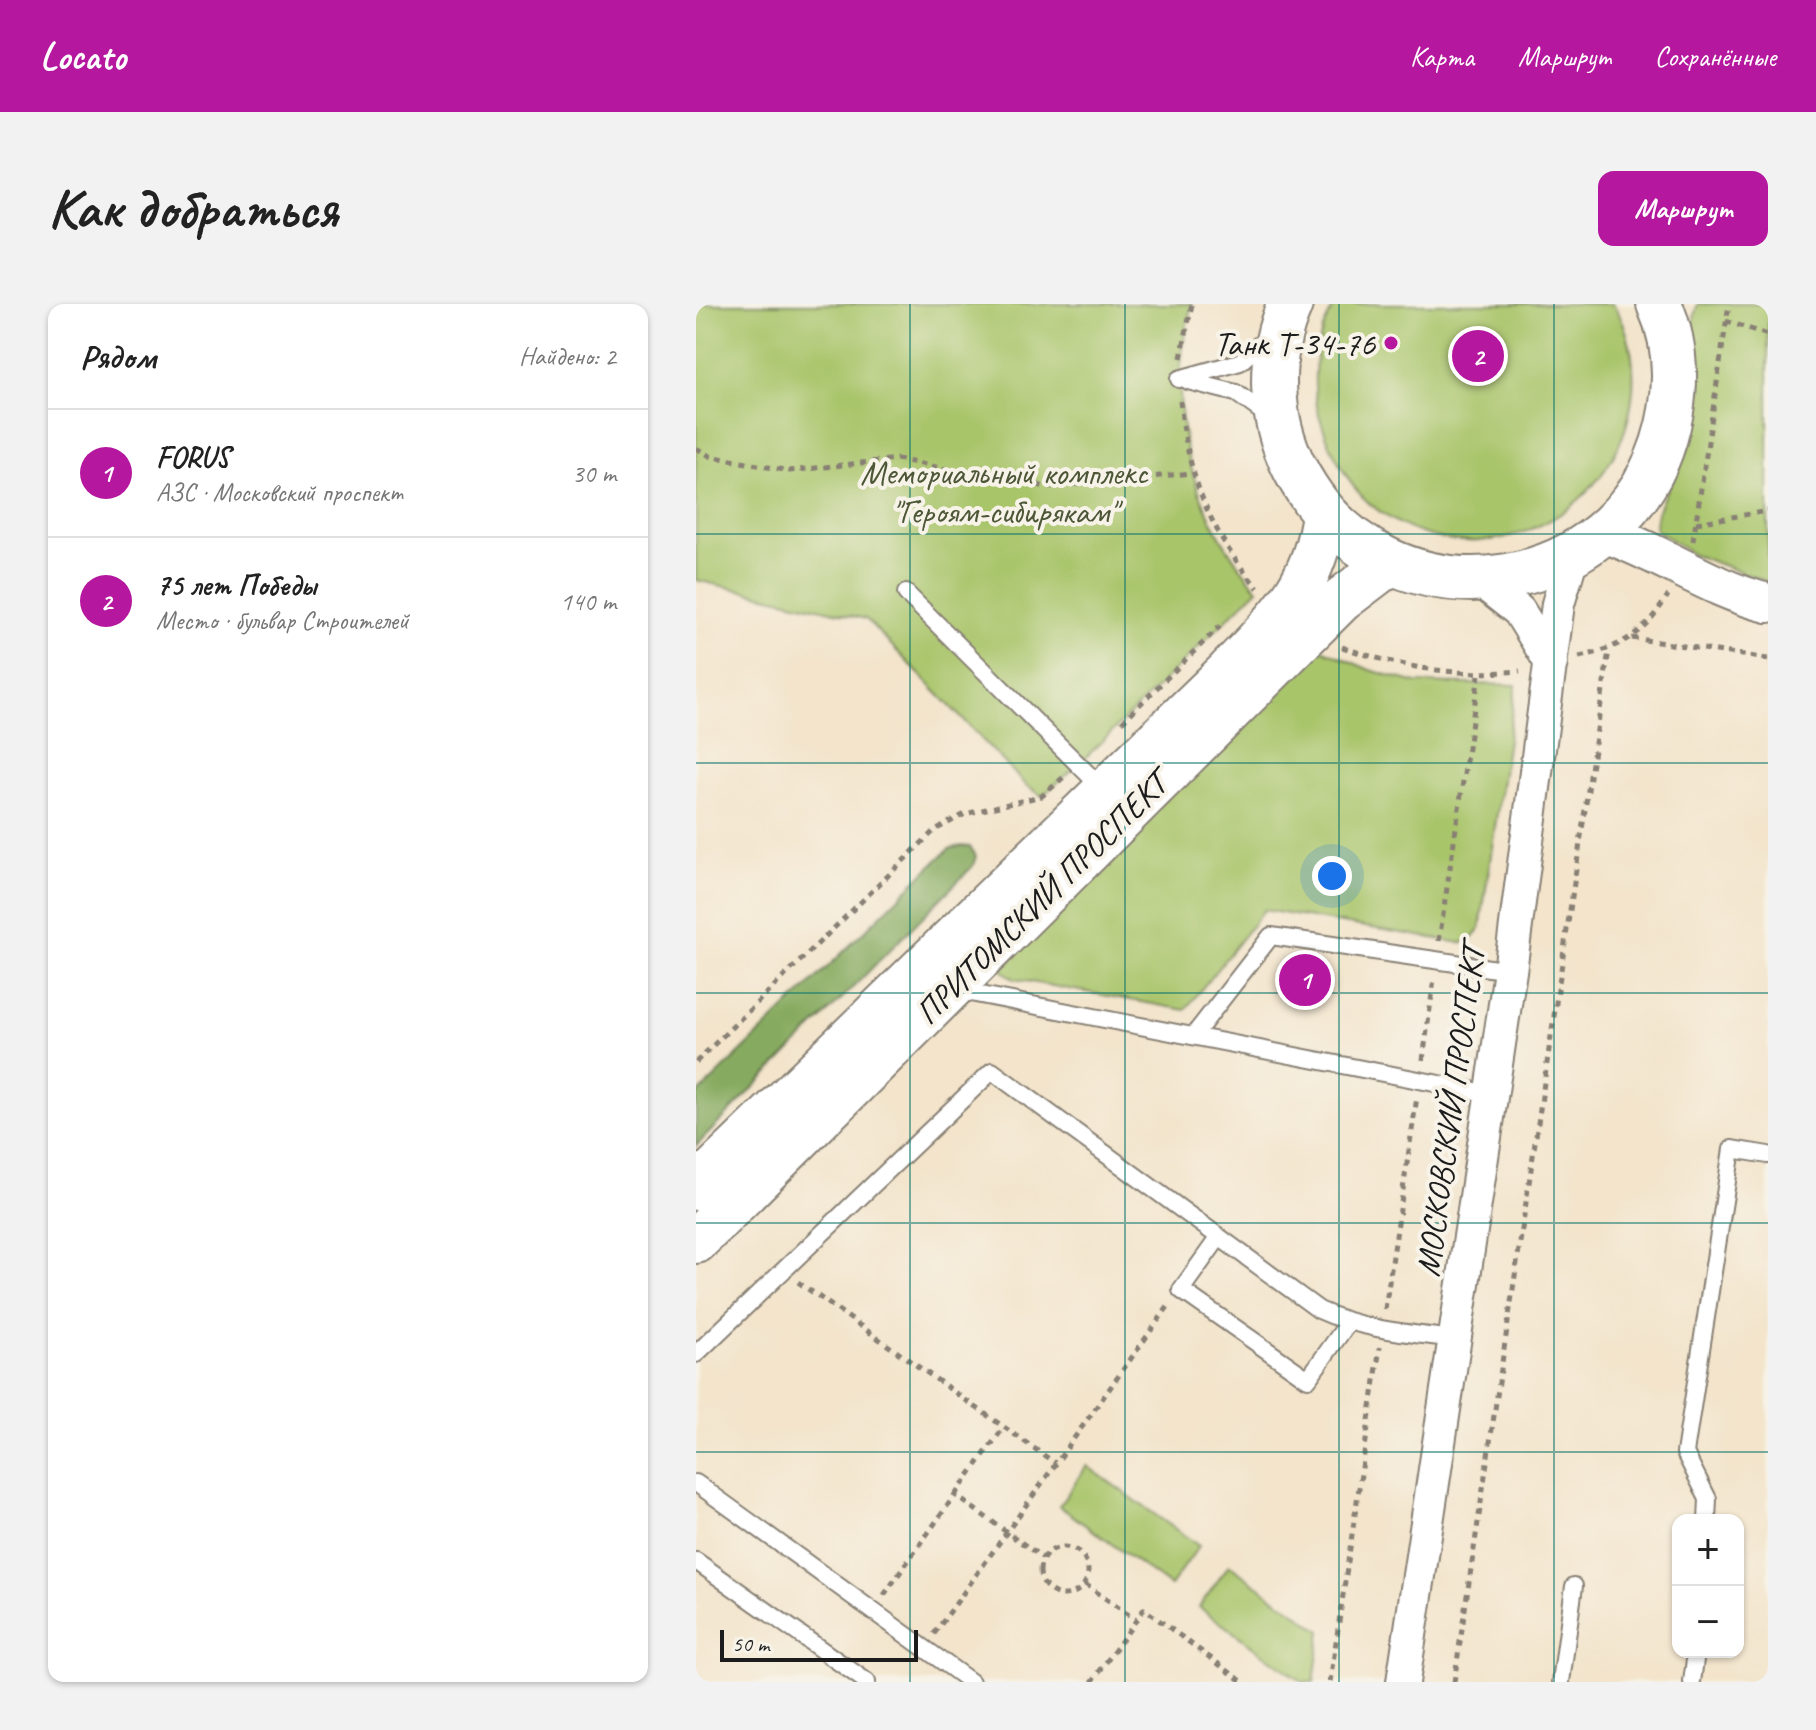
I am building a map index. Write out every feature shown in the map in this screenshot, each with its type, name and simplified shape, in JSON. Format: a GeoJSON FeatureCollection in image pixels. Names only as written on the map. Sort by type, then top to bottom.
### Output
{"type":"FeatureCollection","features":[{"type":"Feature","properties":{"kind":"main road"},"geometry":{"type":"LineString","coordinates":[[1286,312],[1275,358],[1278,425],[1304,486],[1345,534],[1391,562],[1422,573],[1481,581],[1545,568],[1588,543],[1633,502],[1654,469],[1668,433],[1674,393],[1673,354],[1666,309]]}},
{"type":"Feature","properties":{"kind":"main road","name":"ПРИТОМСКИЙ ПРОСПЕКТ"},"geometry":{"type":"LineString","coordinates":[[696,1188],[1091,777],[1228,672],[1285,612],[1311,571],[1320,544],[1324,513]]}},
{"type":"Feature","properties":{"kind":"main road","name":"ПРИТОМСКИЙ ПРОСПЕКТ"},"geometry":{"type":"LineString","coordinates":[[696,1241],[1341,600],[1391,562]]}},
{"type":"Feature","properties":{"kind":"street"},"geometry":{"type":"LineString","coordinates":[[1588,543],[1633,543],[1742,596],[1768,603]]}},
{"type":"Feature","properties":{"kind":"street","name":"МОСКОВСКИЙ ПРОСПЕКТ"},"geometry":{"type":"LineString","coordinates":[[1403,1682],[1510,971],[1547,664],[1558,604],[1588,543]]}},
{"type":"Feature","properties":{"kind":"street"},"geometry":{"type":"LineString","coordinates":[[1481,581],[1519,611],[1547,664]]}},
{"type":"Feature","properties":{"kind":"lane"},"geometry":{"type":"LineString","coordinates":[[1278,425],[1236,393],[1179,379],[1240,362],[1286,312]]}},
{"type":"Feature","properties":{"kind":"lane"},"geometry":{"type":"LineString","coordinates":[[906,593],[1091,777]]}},
{"type":"Feature","properties":{"kind":"lane"},"geometry":{"type":"LineString","coordinates":[[1194,1035],[1271,936],[1510,971]]}},
{"type":"Feature","properties":{"kind":"lane"},"geometry":{"type":"LineString","coordinates":[[950,989],[1491,1094]]}},
{"type":"Feature","properties":{"kind":"lane"},"geometry":{"type":"LineString","coordinates":[[696,1354],[992,1071],[1319,1310],[1348,1323],[1455,1339]]}},
{"type":"Feature","properties":{"kind":"lane"},"geometry":{"type":"LineString","coordinates":[[1707,1514],[1708,1499],[1685,1453],[1732,1149],[1768,1155]]}},
{"type":"Feature","properties":{"kind":"lane"},"geometry":{"type":"LineString","coordinates":[[1219,1237],[1181,1290],[1308,1379],[1348,1323]]}},
{"type":"Feature","properties":{"kind":"lane"},"geometry":{"type":"LineString","coordinates":[[696,1483],[971,1682]]}},
{"type":"Feature","properties":{"kind":"lane"},"geometry":{"type":"LineString","coordinates":[[696,1561],[867,1682]]}},
{"type":"Feature","properties":{"kind":"lane"},"geometry":{"type":"LineString","coordinates":[[1561,1682],[1574,1586]]}},
{"type":"Feature","properties":{"kind":"lane"},"geometry":{"type":"LineString","coordinates":[[1692,1682],[1695,1658]]}},
{"type":"Feature","properties":{"kind":"path"},"geometry":{"type":"LineString","coordinates":[[1180,365],[1192,304]]}},
{"type":"Feature","properties":{"kind":"path"},"geometry":{"type":"LineString","coordinates":[[1692,554],[1729,304]]}},
{"type":"Feature","properties":{"kind":"path"},"geometry":{"type":"LineString","coordinates":[[1726,321],[1768,335]]}},
{"type":"Feature","properties":{"kind":"path"},"geometry":{"type":"LineString","coordinates":[[1180,401],[1192,473],[1220,539],[1265,596]]}},
{"type":"Feature","properties":{"kind":"path"},"geometry":{"type":"LineString","coordinates":[[696,448],[710,456],[789,471],[897,459],[955,471],[992,472],[1045,487],[1192,473]]}},
{"type":"Feature","properties":{"kind":"path"},"geometry":{"type":"LineString","coordinates":[[1696,523],[1768,511]]}},
{"type":"Feature","properties":{"kind":"path"},"geometry":{"type":"LineString","coordinates":[[1338,646],[1408,668],[1479,675],[1547,664],[1609,650],[1632,638],[1654,619],[1674,585]]}},
{"type":"Feature","properties":{"kind":"path"},"geometry":{"type":"LineString","coordinates":[[1247,600],[1258,589]]}},
{"type":"Feature","properties":{"kind":"path"},"geometry":{"type":"LineString","coordinates":[[696,1062],[935,830],[965,814],[1042,796],[1091,777],[1224,622]]}},
{"type":"Feature","properties":{"kind":"path"},"geometry":{"type":"LineString","coordinates":[[1632,638],[1768,659]]}},
{"type":"Feature","properties":{"kind":"path"},"geometry":{"type":"LineString","coordinates":[[1454,1682],[1609,650]]}},
{"type":"Feature","properties":{"kind":"path"},"geometry":{"type":"LineString","coordinates":[[1330,1682],[1479,675]]}},
{"type":"Feature","properties":{"kind":"path"},"geometry":{"type":"LineString","coordinates":[[783,1271],[1055,1463]]}},
{"type":"Feature","properties":{"kind":"path"},"geometry":{"type":"LineString","coordinates":[[924,1648],[1181,1290]]}},
{"type":"Feature","properties":{"kind":"path"},"geometry":{"type":"LineString","coordinates":[[873,1611],[1004,1427]]}},
{"type":"Feature","properties":{"kind":"path"},"geometry":{"type":"LineString","coordinates":[[955,1495],[1043,1558]]}},
{"type":"Feature","properties":{"kind":"path"},"geometry":{"type":"LineString","coordinates":[[1065,1546],[1078,1550],[1086,1560],[1089,1572],[1085,1584],[1075,1593],[1063,1596],[1051,1592],[1042,1582],[1039,1570],[1043,1558],[1053,1549],[1065,1546]]}},
{"type":"Feature","properties":{"kind":"path"},"geometry":{"type":"LineString","coordinates":[[1085,1584],[1136,1620]]}},
{"type":"Feature","properties":{"kind":"path"},"geometry":{"type":"LineString","coordinates":[[1092,1682],[1144,1609],[1243,1682]]}},
{"type":"Feature","properties":{"kind":"green space","name":"Мемориальный комплекс \"Героям-сибирякам\""},"geometry":{"type":"Polygon","coordinates":[[[696,304],[1192,304],[1180,380],[1188,455],[1214,525],[1258,589],[1079,764],[1042,796],[1025,784],[866,619],[696,580],[696,304]]]}},
{"type":"Feature","properties":{"kind":"green space"},"geometry":{"type":"Polygon","coordinates":[[[1336,304],[1613,304],[1630,346],[1633,391],[1623,436],[1602,475],[1572,505],[1536,527],[1495,539],[1453,540],[1410,529],[1370,504],[1354,487],[1336,458],[1323,427],[1316,397],[1318,347],[1322,331],[1336,304]]]}},
{"type":"Feature","properties":{"kind":"green space"},"geometry":{"type":"Polygon","coordinates":[[[1698,304],[1768,304],[1768,582],[1692,554],[1656,530],[1658,510],[1688,450],[1693,430],[1698,384],[1694,327],[1698,304]]]}},
{"type":"Feature","properties":{"kind":"green space"},"geometry":{"type":"Polygon","coordinates":[[[1317,647],[1370,670],[1416,683],[1516,685],[1480,929],[1471,940],[1461,943],[1264,910],[1185,1010],[1014,979],[1003,971],[999,960],[1317,647]]]}},
{"type":"Feature","properties":{"kind":"green space"},"geometry":{"type":"Polygon","coordinates":[[[970,847],[976,856],[973,866],[696,1146],[696,1096],[934,863],[949,849],[970,847]]]}},
{"type":"Feature","properties":{"kind":"green space"},"geometry":{"type":"Polygon","coordinates":[[[1087,1466],[1199,1546],[1170,1586],[1059,1506],[1087,1466]]]}},
{"type":"Feature","properties":{"kind":"green space"},"geometry":{"type":"Polygon","coordinates":[[[1229,1565],[1321,1631],[1314,1682],[1302,1682],[1199,1607],[1229,1565]]]}},
{"type":"Feature","properties":{"kind":"place","name":"Танк Т-34-76"},"geometry":{"type":"Point","coordinates":[1391,343]}},
{"type":"Feature","properties":{"kind":"place","name":"75 лет Победы"},"geometry":{"type":"Point","coordinates":[1478,356]}},
{"type":"Feature","properties":{"kind":"place","name":"FORUS"},"geometry":{"type":"Point","coordinates":[1305,980]}}]}
